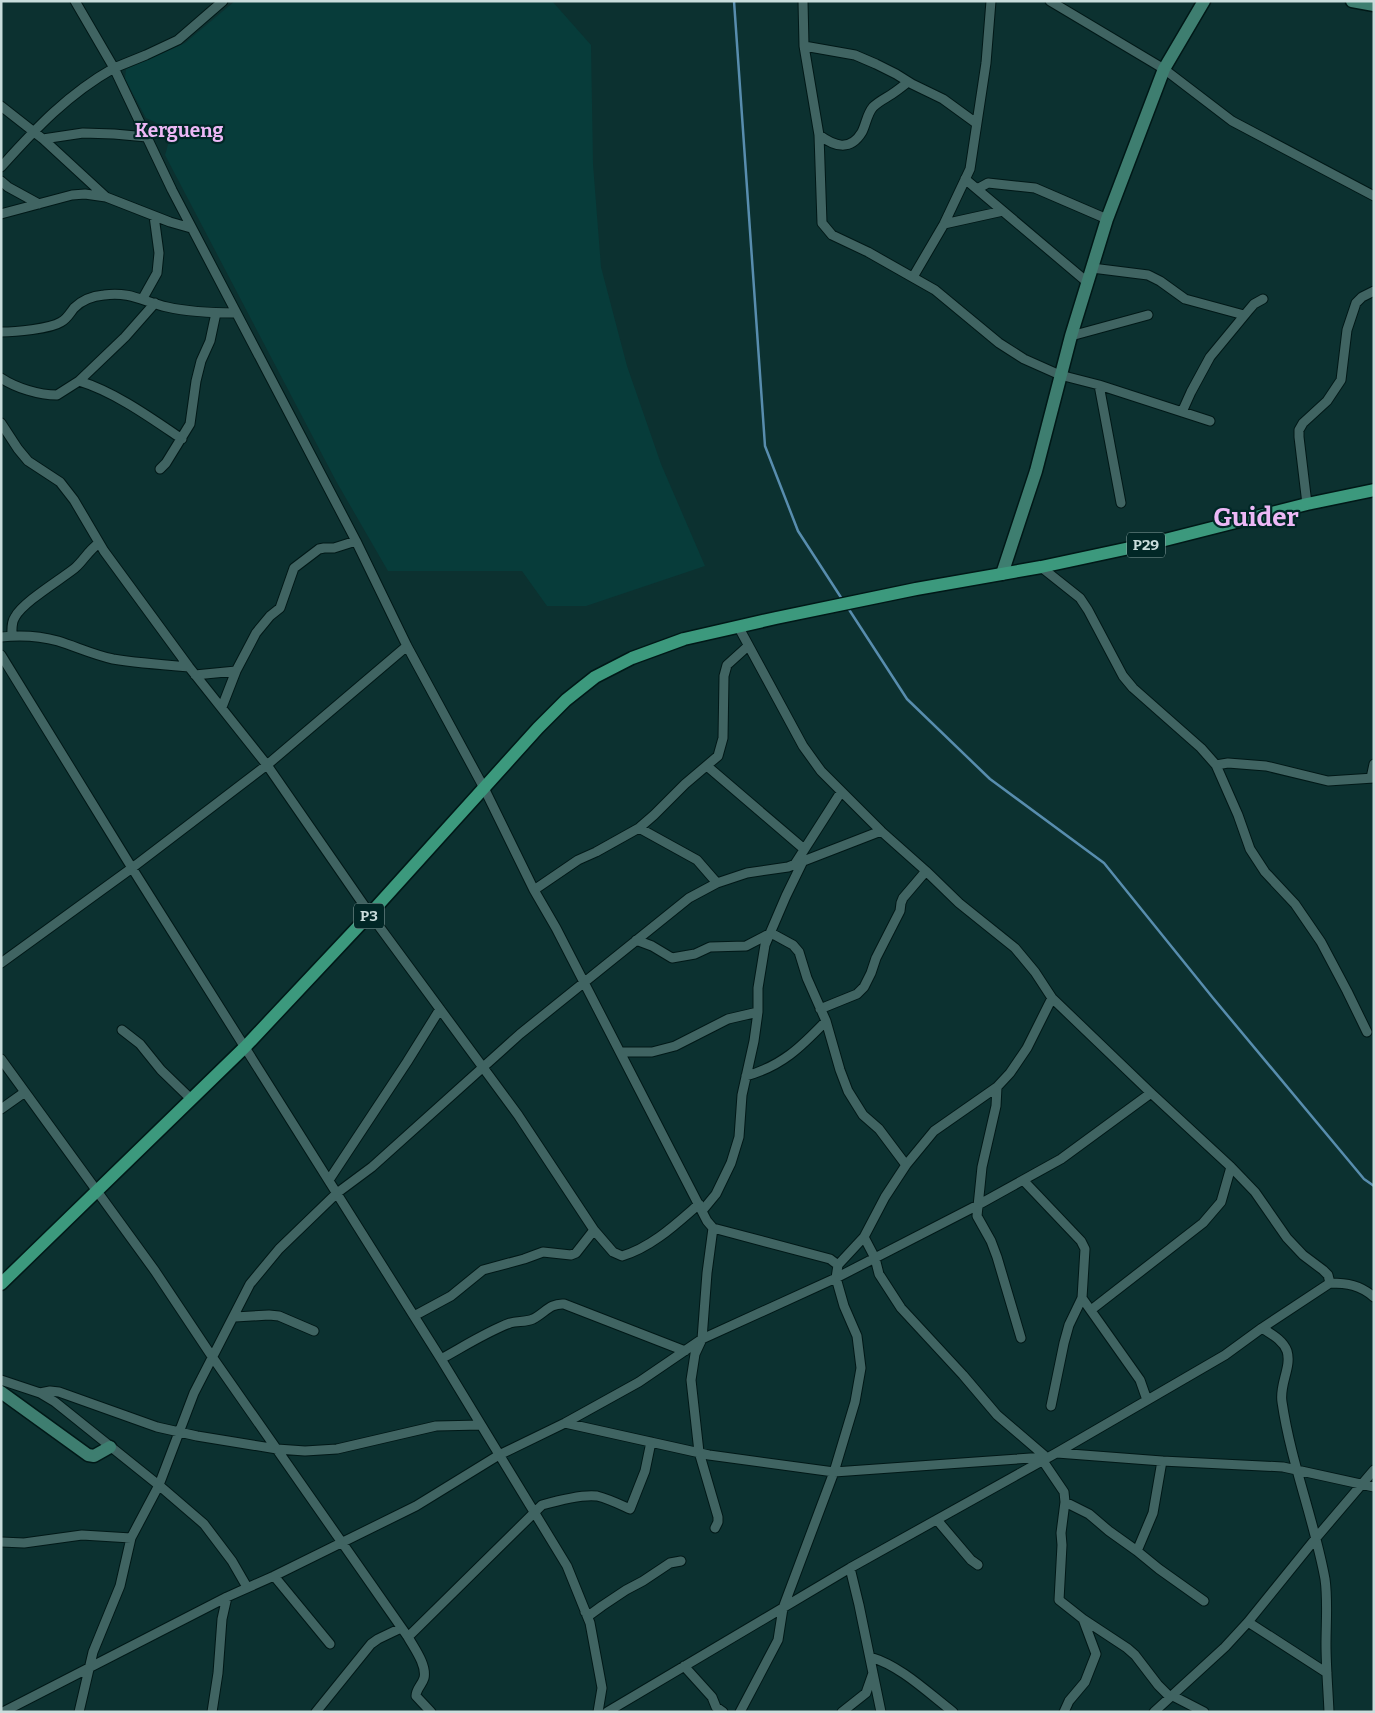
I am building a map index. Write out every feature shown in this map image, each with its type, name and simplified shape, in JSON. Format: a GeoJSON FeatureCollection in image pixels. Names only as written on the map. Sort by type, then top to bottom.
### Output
{"type":"FeatureCollection","features":[{"type":"Feature","properties":{"kind":"main road","name":"P29"},"geometry":{"type":"LineString","coordinates":[[776,618],[916,589],[1041,567],[1153,543],[1307,504],[1374,490]]}},
{"type":"Feature","properties":{"kind":"main road","name":"P3"},"geometry":{"type":"LineString","coordinates":[[1,1284],[245,1047],[370,914],[538,728],[566,700],[595,677],[632,658],[684,639],[776,618]]}},
{"type":"Feature","properties":{"kind":"street"},"geometry":{"type":"LineString","coordinates":[[75,1],[114,68],[191,228],[356,542],[407,646],[484,788],[534,890],[584,982],[700,1207],[713,1228],[707,1273],[702,1339],[695,1354],[690,1380],[699,1452],[718,1517],[715,1528]]}},
{"type":"Feature","properties":{"kind":"street"},"geometry":{"type":"LineString","coordinates":[[1,167],[33,131],[80,89],[114,68],[178,40],[223,1]]}},
{"type":"Feature","properties":{"kind":"street"},"geometry":{"type":"LineString","coordinates":[[803,1],[804,46],[819,135],[822,223],[826,230],[935,290],[999,343],[1024,359],[1060,375],[1099,385],[1210,421]]}},
{"type":"Feature","properties":{"kind":"street"},"geometry":{"type":"LineString","coordinates":[[913,277],[944,224],[970,169],[986,63],[991,1]]}},
{"type":"Feature","properties":{"kind":"street"},"geometry":{"type":"LineString","coordinates":[[1050,1],[1164,69],[1232,121],[1374,196]]}},
{"type":"Feature","properties":{"kind":"street"},"geometry":{"type":"LineString","coordinates":[[1002,574],[1036,470],[1070,336],[1108,219],[1164,69],[1204,1]]}},
{"type":"Feature","properties":{"kind":"street"},"geometry":{"type":"LineString","coordinates":[[1352,1],[1374,5]]}},
{"type":"Feature","properties":{"kind":"street"},"geometry":{"type":"LineString","coordinates":[[804,46],[855,55],[943,99],[976,123]]}},
{"type":"Feature","properties":{"kind":"street"},"geometry":{"type":"LineString","coordinates":[[819,135],[830,143],[843,145],[850,143],[861,132],[872,109],[879,101],[908,82]]}},
{"type":"Feature","properties":{"kind":"street"},"geometry":{"type":"LineString","coordinates":[[1,106],[43,139],[106,197]]}},
{"type":"Feature","properties":{"kind":"street"},"geometry":{"type":"LineString","coordinates":[[43,139],[83,134],[146,137]]}},
{"type":"Feature","properties":{"kind":"street"},"geometry":{"type":"LineString","coordinates":[[965,179],[1087,282]]}},
{"type":"Feature","properties":{"kind":"street"},"geometry":{"type":"LineString","coordinates":[[1,181],[8,187],[39,204]]}},
{"type":"Feature","properties":{"kind":"street"},"geometry":{"type":"LineString","coordinates":[[977,188],[988,183],[1035,188],[1108,219]]}},
{"type":"Feature","properties":{"kind":"street"},"geometry":{"type":"LineString","coordinates":[[1,214],[72,195],[85,194],[106,197],[170,222],[191,228]]}},
{"type":"Feature","properties":{"kind":"street"},"geometry":{"type":"LineString","coordinates":[[944,224],[1003,211]]}},
{"type":"Feature","properties":{"kind":"street"},"geometry":{"type":"LineString","coordinates":[[143,298],[157,273],[159,253],[154,216]]}},
{"type":"Feature","properties":{"kind":"street"},"geometry":{"type":"LineString","coordinates":[[1092,268],[1148,275],[1160,280],[1185,299],[1244,315]]}},
{"type":"Feature","properties":{"kind":"street"},"geometry":{"type":"LineString","coordinates":[[1307,504],[1299,437],[1300,430],[1303,423],[1327,401],[1341,380],[1346,330],[1354,313],[1356,303],[1362,297],[1374,291]]}},
{"type":"Feature","properties":{"kind":"street"},"geometry":{"type":"LineString","coordinates":[[1,332],[15,332],[56,325],[66,319],[83,300],[107,294],[126,294],[166,307],[216,313],[236,313]]}},
{"type":"Feature","properties":{"kind":"street"},"geometry":{"type":"LineString","coordinates":[[1182,412],[1202,369],[1210,357],[1254,304],[1263,299]]}},
{"type":"Feature","properties":{"kind":"street"},"geometry":{"type":"LineString","coordinates":[[1,378],[50,395],[57,395],[78,381],[124,337],[155,303]]}},
{"type":"Feature","properties":{"kind":"street"},"geometry":{"type":"LineString","coordinates":[[160,469],[182,439],[190,424],[196,381],[201,361],[210,341],[216,313]]}},
{"type":"Feature","properties":{"kind":"street"},"geometry":{"type":"LineString","coordinates":[[1070,336],[1148,315]]}},
{"type":"Feature","properties":{"kind":"street"},"geometry":{"type":"LineString","coordinates":[[78,381],[93,385],[146,415],[182,439]]}},
{"type":"Feature","properties":{"kind":"street"},"geometry":{"type":"LineString","coordinates":[[1099,385],[1121,503]]}},
{"type":"Feature","properties":{"kind":"street"},"geometry":{"type":"LineString","coordinates":[[1,423],[28,461],[60,482],[74,500],[100,543],[192,671],[267,765],[370,914],[518,1115],[594,1230],[613,1252],[622,1256],[633,1253],[664,1233],[716,1194],[731,1162],[739,1137],[742,1095],[754,1041],[758,1012],[760,969],[765,946],[804,848],[842,792]]}},
{"type":"Feature","properties":{"kind":"street"},"geometry":{"type":"LineString","coordinates":[[222,707],[236,670],[256,633],[270,616],[280,608],[291,572],[294,568],[319,549],[334,548],[356,542]]}},
{"type":"Feature","properties":{"kind":"street"},"geometry":{"type":"LineString","coordinates":[[12,636],[15,616],[26,605],[76,567],[86,554],[100,543]]}},
{"type":"Feature","properties":{"kind":"street"},"geometry":{"type":"LineString","coordinates":[[1041,567],[1080,598],[1123,676],[1132,688],[1202,748],[1216,765],[1250,848],[1265,872],[1294,904],[1321,942],[1366,1032]]}},
{"type":"Feature","properties":{"kind":"street"},"geometry":{"type":"LineString","coordinates":[[738,626],[803,746],[821,771],[881,831],[959,903],[1015,948],[1035,972],[1052,998],[1255,1192],[1287,1238],[1303,1255],[1328,1275],[1330,1283]]}},
{"type":"Feature","properties":{"kind":"street"},"geometry":{"type":"LineString","coordinates":[[1,637],[42,637],[113,659],[192,671],[236,670]]}},
{"type":"Feature","properties":{"kind":"street"},"geometry":{"type":"LineString","coordinates":[[1,963],[132,868],[267,765],[407,646]]}},
{"type":"Feature","properties":{"kind":"street"},"geometry":{"type":"LineString","coordinates":[[534,890],[571,863],[639,828],[685,784],[718,756],[723,738],[724,676],[727,665],[748,646]]}},
{"type":"Feature","properties":{"kind":"street"},"geometry":{"type":"LineString","coordinates":[[1,655],[132,868],[414,1316],[567,1566],[590,1623],[602,1688],[598,1712]]}},
{"type":"Feature","properties":{"kind":"street"},"geometry":{"type":"LineString","coordinates":[[1216,765],[1228,763],[1266,766],[1328,781],[1372,778],[1374,764]]}},
{"type":"Feature","properties":{"kind":"street"},"geometry":{"type":"LineString","coordinates":[[707,766],[804,848]]}},
{"type":"Feature","properties":{"kind":"street"},"geometry":{"type":"LineString","coordinates":[[639,828],[697,860],[717,883]]}},
{"type":"Feature","properties":{"kind":"street"},"geometry":{"type":"LineString","coordinates":[[79,1712],[93,1652],[120,1586],[131,1538],[159,1485],[194,1393],[250,1284],[279,1249],[337,1193],[372,1167],[482,1066],[688,898],[717,883],[747,873],[788,867],[881,831]]}},
{"type":"Feature","properties":{"kind":"street"},"geometry":{"type":"LineString","coordinates":[[820,1009],[857,994],[864,987],[876,958],[900,911],[903,898],[926,871]]}},
{"type":"Feature","properties":{"kind":"street"},"geometry":{"type":"LineString","coordinates":[[636,940],[652,946],[672,958],[695,954],[710,947],[746,946],[771,933]]}},
{"type":"Feature","properties":{"kind":"street"},"geometry":{"type":"LineString","coordinates":[[771,933],[796,947],[826,1021],[848,1091],[863,1115],[880,1129],[906,1165]]}},
{"type":"Feature","properties":{"kind":"street"},"geometry":{"type":"LineString","coordinates":[[740,1712],[778,1640],[783,1608],[834,1472],[855,1402],[861,1368],[857,1336],[844,1306],[836,1278],[838,1265],[864,1237],[885,1196],[906,1165],[934,1131],[997,1087],[1010,1074],[1027,1048],[1052,998]]}},
{"type":"Feature","properties":{"kind":"street"},"geometry":{"type":"LineString","coordinates":[[329,1180],[440,1009]]}},
{"type":"Feature","properties":{"kind":"street"},"geometry":{"type":"LineString","coordinates":[[620,1052],[652,1052],[675,1046],[728,1018],[758,1012]]}},
{"type":"Feature","properties":{"kind":"street"},"geometry":{"type":"LineString","coordinates":[[746,1076],[760,1072],[799,1049],[826,1021]]}},
{"type":"Feature","properties":{"kind":"street"},"geometry":{"type":"LineString","coordinates":[[122,1030],[140,1044],[160,1070],[191,1099]]}},
{"type":"Feature","properties":{"kind":"street"},"geometry":{"type":"LineString","coordinates":[[1,1059],[155,1271],[213,1358],[408,1638],[424,1670],[423,1680],[416,1692],[416,1696],[431,1712]]}},
{"type":"Feature","properties":{"kind":"street"},"geometry":{"type":"LineString","coordinates":[[997,1087],[996,1106],[982,1167],[977,1216],[991,1241],[997,1257],[1022,1338]]}},
{"type":"Feature","properties":{"kind":"street"},"geometry":{"type":"LineString","coordinates":[[1,1109],[25,1092]]}},
{"type":"Feature","properties":{"kind":"street"},"geometry":{"type":"LineString","coordinates":[[3,1712],[247,1587],[274,1576],[416,1506],[499,1455],[565,1423],[638,1382],[702,1339],[836,1278],[978,1205],[1061,1159],[1151,1093]]}},
{"type":"Feature","properties":{"kind":"street"},"geometry":{"type":"LineString","coordinates":[[1091,1310],[1203,1223],[1221,1202],[1231,1167]]}},
{"type":"Feature","properties":{"kind":"street"},"geometry":{"type":"LineString","coordinates":[[1023,1180],[1081,1241],[1085,1248],[1082,1298],[1069,1325],[1051,1406]]}},
{"type":"Feature","properties":{"kind":"street"},"geometry":{"type":"LineString","coordinates":[[713,1228],[830,1260],[838,1265]]}},
{"type":"Feature","properties":{"kind":"street"},"geometry":{"type":"LineString","coordinates":[[414,1316],[451,1296],[483,1270],[543,1252],[571,1255],[576,1253],[594,1230]]}},
{"type":"Feature","properties":{"kind":"street"},"geometry":{"type":"LineString","coordinates":[[864,1237],[875,1258],[879,1274],[901,1308],[997,1415],[1044,1459],[1064,1492],[1059,1600],[1083,1619],[1127,1648],[1170,1697],[1173,1696],[1189,1703],[1204,1712]]}},
{"type":"Feature","properties":{"kind":"street"},"geometry":{"type":"LineString","coordinates":[[607,1712],[850,1568],[1058,1452],[1225,1355],[1330,1283],[1354,1285],[1366,1290],[1374,1297]]}},
{"type":"Feature","properties":{"kind":"street"},"geometry":{"type":"LineString","coordinates":[[1082,1298],[1140,1380],[1147,1400]]}},
{"type":"Feature","properties":{"kind":"street"},"geometry":{"type":"LineString","coordinates":[[441,1360],[503,1327],[534,1319],[551,1306],[558,1304],[564,1304],[685,1351]]}},
{"type":"Feature","properties":{"kind":"street"},"geometry":{"type":"LineString","coordinates":[[235,1316],[268,1314],[280,1316],[314,1331]]}},
{"type":"Feature","properties":{"kind":"street"},"geometry":{"type":"LineString","coordinates":[[1262,1328],[1284,1346],[1288,1354],[1288,1364],[1280,1390],[1296,1470],[1316,1538],[1325,1581],[1329,1712]]}},
{"type":"Feature","properties":{"kind":"street"},"geometry":{"type":"LineString","coordinates":[[1,1380],[40,1393],[78,1419],[159,1485],[204,1524],[232,1561],[247,1587]]}},
{"type":"Feature","properties":{"kind":"street"},"geometry":{"type":"LineString","coordinates":[[40,1393],[50,1390],[60,1392],[157,1427],[277,1449],[305,1451],[337,1449],[436,1426],[481,1425]]}},
{"type":"Feature","properties":{"kind":"street"},"geometry":{"type":"LineString","coordinates":[[1,1392],[88,1455],[94,1456],[110,1447]]}},
{"type":"Feature","properties":{"kind":"street"},"geometry":{"type":"LineString","coordinates":[[565,1423],[709,1455],[834,1472],[1044,1459]]}},
{"type":"Feature","properties":{"kind":"street"},"geometry":{"type":"LineString","coordinates":[[408,1638],[542,1505],[555,1501],[595,1496],[613,1501],[630,1509],[645,1472],[651,1442]]}},
{"type":"Feature","properties":{"kind":"street"},"geometry":{"type":"LineString","coordinates":[[1058,1452],[1162,1461],[1283,1468],[1374,1486]]}},
{"type":"Feature","properties":{"kind":"street"},"geometry":{"type":"LineString","coordinates":[[1137,1551],[1153,1513],[1162,1461]]}},
{"type":"Feature","properties":{"kind":"street"},"geometry":{"type":"LineString","coordinates":[[1154,1712],[1225,1647],[1248,1622],[1374,1470]]}},
{"type":"Feature","properties":{"kind":"street"},"geometry":{"type":"LineString","coordinates":[[1065,1502],[1089,1514],[1108,1531],[1204,1601]]}},
{"type":"Feature","properties":{"kind":"street"},"geometry":{"type":"LineString","coordinates":[[937,1520],[971,1560],[978,1565]]}},
{"type":"Feature","properties":{"kind":"street"},"geometry":{"type":"LineString","coordinates":[[1,1542],[24,1543],[82,1535],[131,1538]]}},
{"type":"Feature","properties":{"kind":"street"},"geometry":{"type":"LineString","coordinates":[[585,1612],[591,1614],[670,1563],[681,1561]]}},
{"type":"Feature","properties":{"kind":"street"},"geometry":{"type":"LineString","coordinates":[[850,1568],[874,1672],[881,1712]]}},
{"type":"Feature","properties":{"kind":"street"},"geometry":{"type":"LineString","coordinates":[[274,1576],[330,1644]]}},
{"type":"Feature","properties":{"kind":"street"},"geometry":{"type":"LineString","coordinates":[[212,1712],[218,1673],[222,1619],[227,1597]]}},
{"type":"Feature","properties":{"kind":"street"},"geometry":{"type":"LineString","coordinates":[[1064,1712],[1069,1701],[1085,1682],[1096,1654],[1083,1619]]}},
{"type":"Feature","properties":{"kind":"street"},"geometry":{"type":"LineString","coordinates":[[1248,1622],[1327,1673]]}},
{"type":"Feature","properties":{"kind":"street"},"geometry":{"type":"LineString","coordinates":[[316,1712],[371,1644],[401,1628]]}},
{"type":"Feature","properties":{"kind":"street"},"geometry":{"type":"LineString","coordinates":[[870,1657],[894,1667],[953,1712]]}},
{"type":"Feature","properties":{"kind":"street"},"geometry":{"type":"LineString","coordinates":[[684,1666],[712,1698],[716,1707],[723,1712]]}},
{"type":"Feature","properties":{"kind":"street"},"geometry":{"type":"LineString","coordinates":[[842,1712],[866,1693],[874,1672]]}},
{"type":"Feature","properties":{"kind":"shaded area"},"geometry":{"type":"Polygon","coordinates":[[[235,1],[552,1],[591,45],[593,164],[601,267],[627,366],[661,464],[705,566],[586,606],[547,606],[522,571],[388,571],[336,481],[165,155],[170,138],[163,126],[146,118],[125,79],[126,69],[185,43],[235,1]]]}},
{"type":"Feature","properties":{"kind":"waterway"},"geometry":{"type":"LineString","coordinates":[[734,1],[765,446],[798,531],[842,599]]}},
{"type":"Feature","properties":{"kind":"waterway"},"geometry":{"type":"LineString","coordinates":[[848,608],[907,699],[990,779],[1104,863],[1213,998],[1364,1179],[1374,1186]]}},
{"type":"Feature","properties":{"kind":"district","name":"Kergueng"},"geometry":{"type":"Point","coordinates":[179,130]}},
{"type":"Feature","properties":{"kind":"district","name":"Guider"},"geometry":{"type":"Point","coordinates":[1256,517]}}]}
